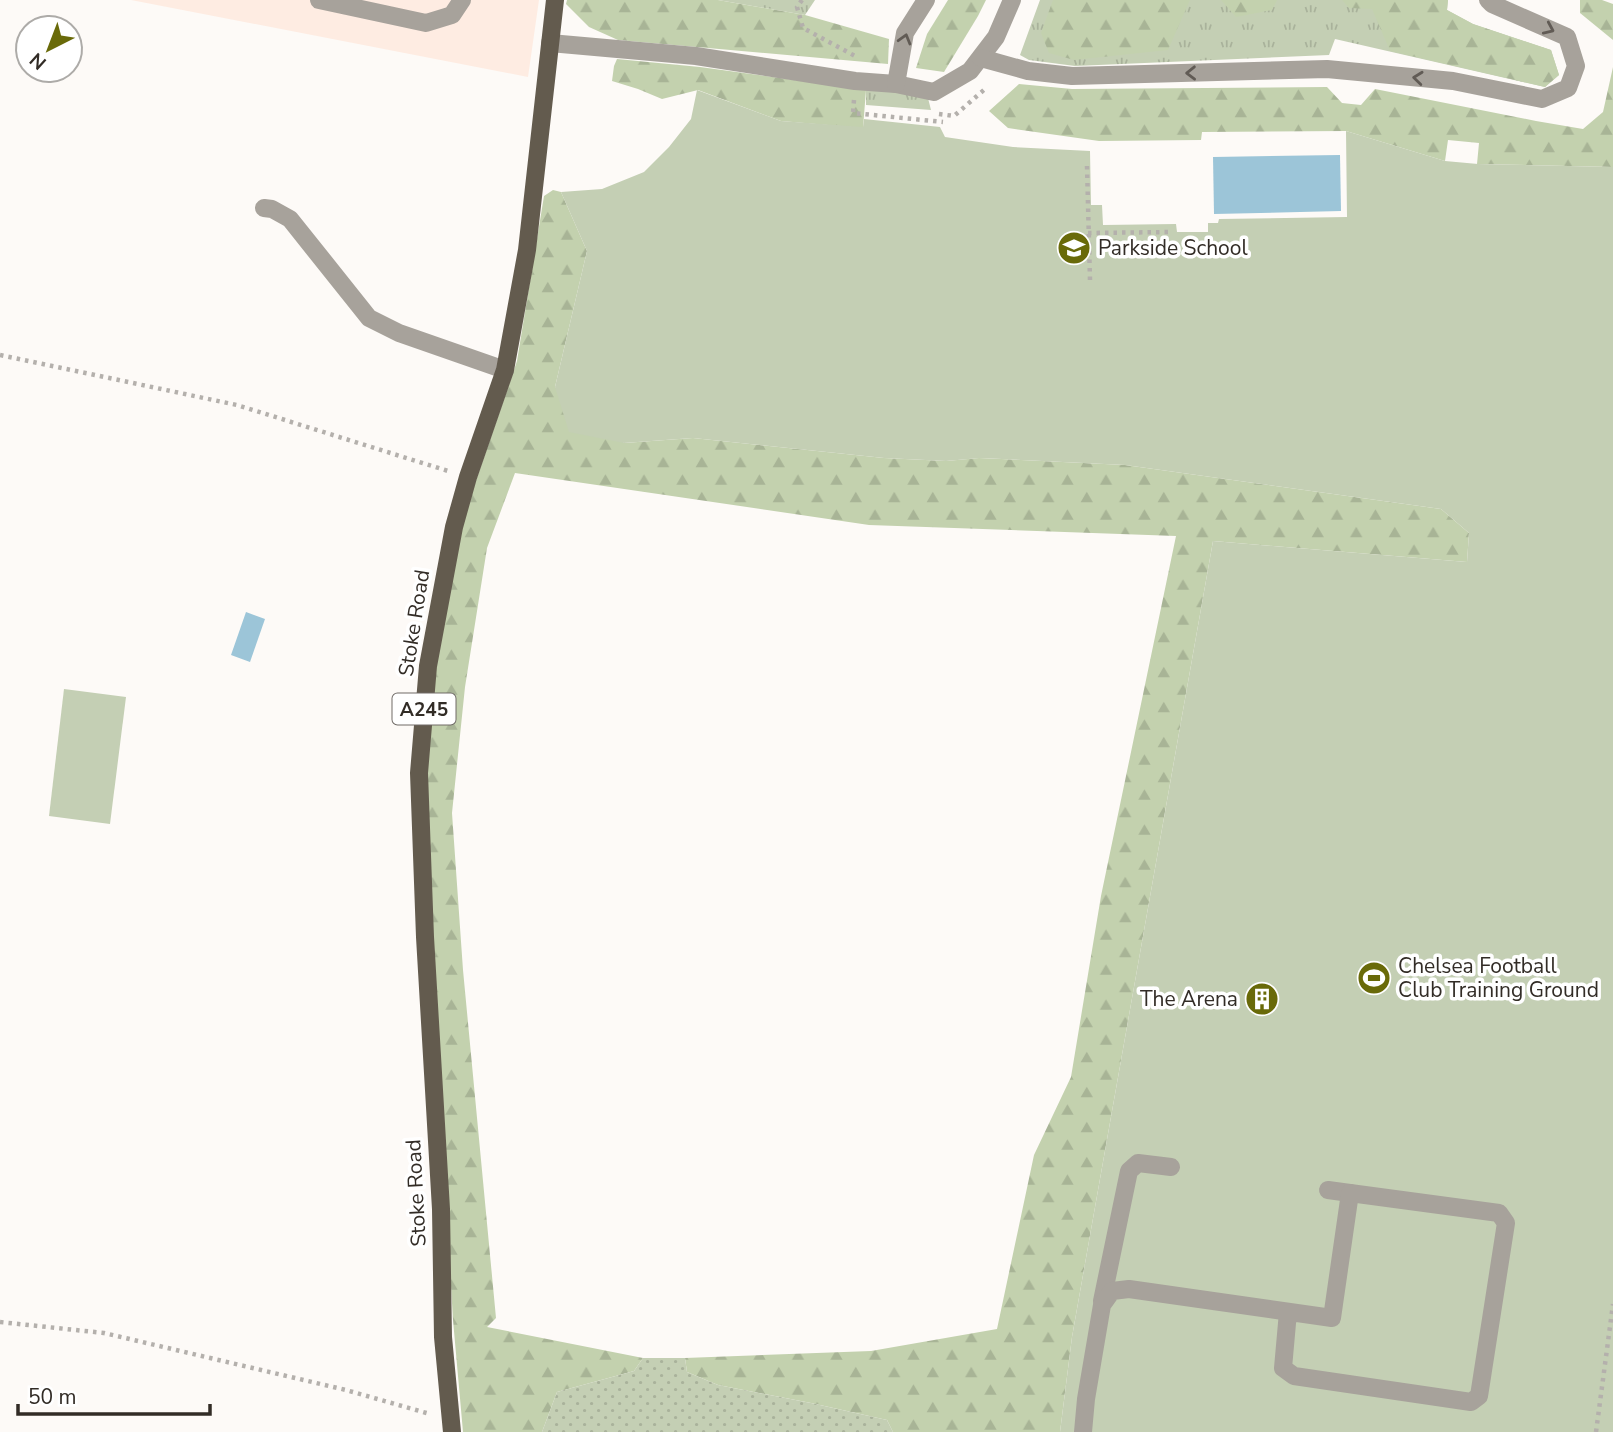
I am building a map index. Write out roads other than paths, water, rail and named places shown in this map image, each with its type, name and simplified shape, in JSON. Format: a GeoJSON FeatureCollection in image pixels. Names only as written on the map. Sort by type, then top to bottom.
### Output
{"type":"FeatureCollection","features":[{"type":"Feature","properties":{"kind":"main road","name":"Stoke Road"},"geometry":{"type":"LineString","coordinates":[[452,1426],[443,1338],[440,1209],[419,772],[428,666],[454,527],[468,477],[505,370],[527,250],[555,0]]}},
{"type":"Feature","properties":{"kind":"lane"},"geometry":{"type":"LineString","coordinates":[[319,0],[426,23],[452,15],[462,0]]}},
{"type":"Feature","properties":{"kind":"lane"},"geometry":{"type":"LineString","coordinates":[[897,84],[905,33],[926,0]]}},
{"type":"Feature","properties":{"kind":"lane"},"geometry":{"type":"LineString","coordinates":[[550,43],[695,56],[855,81],[897,84],[934,92],[970,71],[996,37],[1012,0]]}},
{"type":"Feature","properties":{"kind":"lane"},"geometry":{"type":"LineString","coordinates":[[981,58],[1028,71],[1072,76],[1327,69],[1453,81],[1542,99],[1568,88],[1576,66],[1567,37],[1488,0]]}},
{"type":"Feature","properties":{"kind":"lane"},"geometry":{"type":"LineString","coordinates":[[264,208],[272,209],[290,219],[369,318],[399,333],[505,370]]}},
{"type":"Feature","properties":{"kind":"lane"},"geometry":{"type":"LineString","coordinates":[[1083,1432],[1102,1305],[1129,1171],[1138,1163],[1171,1167]]}},
{"type":"Feature","properties":{"kind":"lane"},"geometry":{"type":"LineString","coordinates":[[1288,1312],[1283,1368],[1294,1376],[1471,1402],[1479,1396],[1506,1223],[1499,1213],[1328,1190]]}},
{"type":"Feature","properties":{"kind":"lane"},"geometry":{"type":"LineString","coordinates":[[1102,1305],[1112,1291],[1129,1289],[1332,1318],[1350,1193]]}},
{"type":"Feature","properties":{"kind":"water"},"geometry":{"type":"Polygon","coordinates":[[[1340,155],[1341,211],[1214,214],[1213,157],[1340,155]]]}},
{"type":"Feature","properties":{"kind":"water"},"geometry":{"type":"Polygon","coordinates":[[[246,612],[265,619],[250,662],[231,655],[246,612]]]}},
{"type":"Feature","properties":{"kind":"place","name":"Parkside School"},"geometry":{"type":"Point","coordinates":[1074,248]}},
{"type":"Feature","properties":{"kind":"place","name":"Chelsea Football Club Training Ground"},"geometry":{"type":"Point","coordinates":[1374,978]}},
{"type":"Feature","properties":{"kind":"place","name":"The Arena"},"geometry":{"type":"Point","coordinates":[1262,999]}}]}
